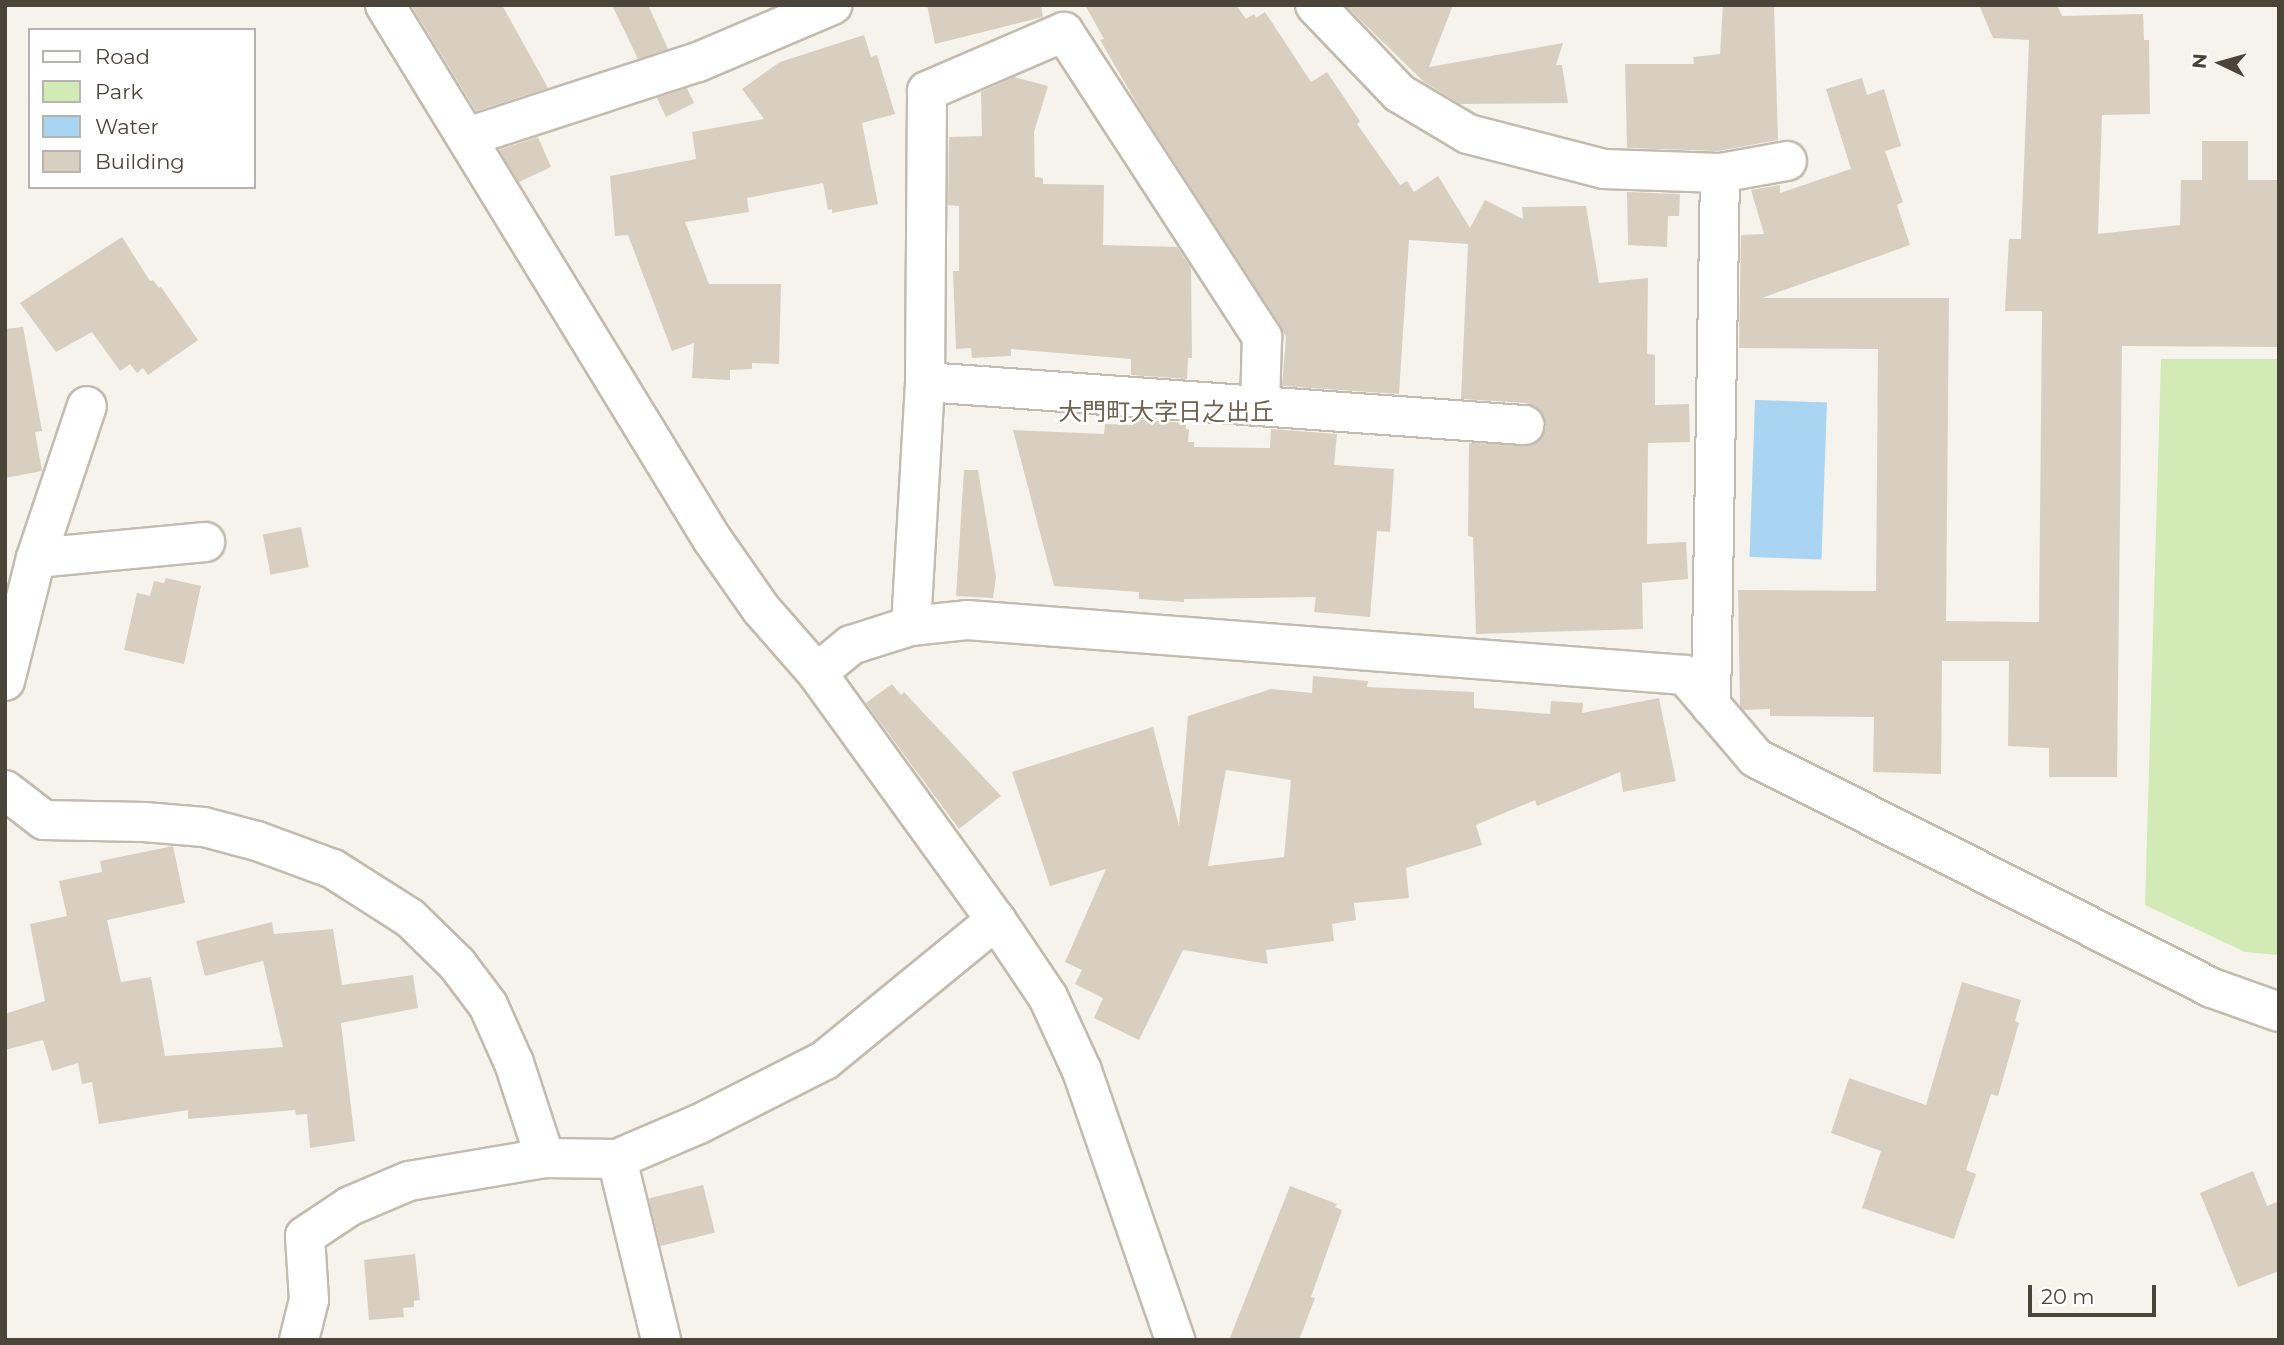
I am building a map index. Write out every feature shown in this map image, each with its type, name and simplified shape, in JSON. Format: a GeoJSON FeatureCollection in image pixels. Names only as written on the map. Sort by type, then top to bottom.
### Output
{"type":"FeatureCollection","features":[{"type":"Feature","properties":{"kind":"street"},"geometry":{"type":"LineString","coordinates":[[385,5],[712,539],[761,609],[817,673],[996,920],[1048,997],[1082,1071],[1175,1340]]}},
{"type":"Feature","properties":{"kind":"street"},"geometry":{"type":"LineString","coordinates":[[467,137],[698,62],[832,5]]}},
{"type":"Feature","properties":{"kind":"street"},"geometry":{"type":"LineString","coordinates":[[1315,5],[1399,93],[1468,134],[1604,169],[1720,173],[1787,161]]}},
{"type":"Feature","properties":{"kind":"street"},"geometry":{"type":"LineString","coordinates":[[911,626],[925,382],[927,91],[1064,32],[1262,337],[1260,404]]}},
{"type":"Feature","properties":{"kind":"street"},"geometry":{"type":"LineString","coordinates":[[1711,706],[1720,173]]}},
{"type":"Feature","properties":{"kind":"street"},"geometry":{"type":"LineString","coordinates":[[925,382],[1524,425]]}},
{"type":"Feature","properties":{"kind":"street"},"geometry":{"type":"LineString","coordinates":[[6,674],[36,558],[87,406]]}},
{"type":"Feature","properties":{"kind":"street"},"geometry":{"type":"LineString","coordinates":[[36,558],[205,542]]}},
{"type":"Feature","properties":{"kind":"street"},"geometry":{"type":"LineString","coordinates":[[817,673],[851,645],[911,626],[967,620],[1685,675],[1756,758],[2212,988],[2279,1012]]}},
{"type":"Feature","properties":{"kind":"street"},"geometry":{"type":"LineString","coordinates":[[12,807],[44,820],[144,822],[204,827],[257,841],[333,869],[410,918],[457,964],[488,1004],[514,1063],[545,1158]]}},
{"type":"Feature","properties":{"kind":"street"},"geometry":{"type":"LineString","coordinates":[[299,1340],[309,1300],[305,1236],[350,1206],[409,1181],[545,1158],[617,1159],[699,1124],[825,1060],[996,920]]}},
{"type":"Feature","properties":{"kind":"street"},"geometry":{"type":"LineString","coordinates":[[617,1159],[661,1340]]}},
{"type":"Feature","properties":{"kind":"green space"},"geometry":{"type":"Polygon","coordinates":[[[2161,359],[2279,359],[2279,955],[2245,952],[2145,905],[2161,359]]]}},
{"type":"Feature","properties":{"kind":"water"},"geometry":{"type":"Polygon","coordinates":[[[1755,400],[1827,403],[1821,559],[1750,557],[1755,400]]]}},
{"type":"Feature","properties":{"kind":"building"},"geometry":{"type":"Polygon","coordinates":[[[411,5],[502,5],[548,88],[476,111],[411,5]]]}},
{"type":"Feature","properties":{"kind":"building"},"geometry":{"type":"Polygon","coordinates":[[[612,5],[648,5],[668,49],[638,59],[612,5]]]}},
{"type":"Feature","properties":{"kind":"building"},"geometry":{"type":"Polygon","coordinates":[[[927,5],[1041,5],[1043,17],[935,44],[927,5]]]}},
{"type":"Feature","properties":{"kind":"building"},"geometry":{"type":"Polygon","coordinates":[[[1085,5],[1236,5],[1246,19],[1254,14],[1256,18],[1265,12],[1311,82],[1327,72],[1360,121],[1357,124],[1400,185],[1407,181],[1414,192],[1438,176],[1470,228],[1485,200],[1523,219],[1522,207],[1586,206],[1599,283],[1648,278],[1647,354],[1655,355],[1655,405],[1689,404],[1690,442],[1648,443],[1647,544],[1686,542],[1688,579],[1642,583],[1643,629],[1476,634],[1473,537],[1468,536],[1469,443],[1533,445],[1542,438],[1546,426],[1543,415],[1536,407],[1526,403],[1461,399],[1468,244],[1409,240],[1399,394],[1282,386],[1286,337],[1280,325],[1140,109],[1100,40],[1104,39],[1085,5]]]}},
{"type":"Feature","properties":{"kind":"building"},"geometry":{"type":"Polygon","coordinates":[[[1345,5],[1453,5],[1429,67],[1563,43],[1556,65],[1562,65],[1568,103],[1460,104],[1424,82],[1345,5]]]}},
{"type":"Feature","properties":{"kind":"building"},"geometry":{"type":"Polygon","coordinates":[[[1723,5],[1774,5],[1778,140],[1718,151],[1627,148],[1625,64],[1694,64],[1693,57],[1720,54],[1723,5]]]}},
{"type":"Feature","properties":{"kind":"building"},"geometry":{"type":"Polygon","coordinates":[[[1979,5],[2057,5],[2062,16],[2143,14],[2144,40],[2149,40],[2150,114],[2102,115],[2098,234],[2180,225],[2181,180],[2202,180],[2202,141],[2248,141],[2248,180],[2279,180],[2279,347],[2122,346],[2117,777],[2049,777],[2049,748],[2008,746],[2009,661],[1942,661],[1941,774],[1873,772],[1874,717],[1770,716],[1770,709],[1743,710],[1740,706],[1738,590],[1876,591],[1878,349],[1739,348],[1741,235],[1764,234],[1751,190],[1780,185],[1780,193],[1851,169],[1826,89],[1862,78],[1867,95],[1884,89],[1901,146],[1885,151],[1903,202],[1897,205],[1910,245],[1762,298],[1949,298],[1946,621],[2039,622],[2042,311],[2005,311],[2009,239],[2021,239],[2029,40],[1993,38],[1979,5]]]}},
{"type":"Feature","properties":{"kind":"building"},"geometry":{"type":"Polygon","coordinates":[[[864,35],[871,57],[877,55],[895,114],[862,123],[878,204],[832,213],[832,209],[828,210],[823,183],[747,198],[749,212],[685,222],[709,284],[781,284],[779,364],[752,363],[752,369],[730,370],[730,380],[692,378],[694,343],[672,351],[628,235],[615,236],[610,176],[696,159],[692,132],[764,119],[742,89],[780,62],[864,35]]]}},
{"type":"Feature","properties":{"kind":"building"},"geometry":{"type":"Polygon","coordinates":[[[1014,77],[1048,86],[1034,132],[1035,177],[1043,178],[1043,184],[1104,185],[1103,245],[1177,247],[1191,268],[1192,358],[1188,358],[1187,379],[1131,375],[1131,359],[1011,349],[1011,356],[972,358],[971,348],[956,349],[953,271],[959,271],[959,206],[948,205],[949,137],[982,136],[981,92],[1014,77]]]}},
{"type":"Feature","properties":{"kind":"building"},"geometry":{"type":"Polygon","coordinates":[[[687,88],[694,103],[666,117],[657,98],[687,88]]]}},
{"type":"Feature","properties":{"kind":"building"},"geometry":{"type":"Polygon","coordinates":[[[538,137],[551,167],[519,182],[499,150],[538,137]]]}},
{"type":"Feature","properties":{"kind":"building"},"geometry":{"type":"Polygon","coordinates":[[[1627,192],[1680,194],[1679,216],[1668,216],[1667,247],[1628,245],[1627,192]]]}},
{"type":"Feature","properties":{"kind":"building"},"geometry":{"type":"Polygon","coordinates":[[[122,237],[150,281],[153,280],[161,287],[198,340],[148,375],[143,368],[137,373],[130,364],[120,371],[92,332],[56,352],[20,303],[122,237]]]}},
{"type":"Feature","properties":{"kind":"building"},"geometry":{"type":"Polygon","coordinates":[[[23,327],[42,431],[35,432],[42,471],[5,478],[5,329],[23,327]]]}},
{"type":"Feature","properties":{"kind":"building"},"geometry":{"type":"Polygon","coordinates":[[[1133,419],[1186,423],[1186,429],[1189,429],[1188,442],[1194,442],[1194,447],[1270,448],[1271,429],[1337,434],[1334,465],[1394,469],[1390,532],[1377,531],[1370,617],[1314,612],[1316,597],[1184,599],[1184,602],[1139,599],[1139,592],[1054,586],[1013,430],[1104,434],[1105,424],[1133,425],[1133,419]]]}},
{"type":"Feature","properties":{"kind":"building"},"geometry":{"type":"Polygon","coordinates":[[[964,470],[978,470],[996,577],[993,598],[956,596],[964,470]]]}},
{"type":"Feature","properties":{"kind":"building"},"geometry":{"type":"Polygon","coordinates":[[[301,527],[309,567],[271,575],[263,534],[301,527]]]}},
{"type":"Feature","properties":{"kind":"building"},"geometry":{"type":"Polygon","coordinates":[[[166,578],[201,586],[184,664],[124,650],[137,593],[150,596],[154,581],[164,583],[166,578]]]}},
{"type":"Feature","properties":{"kind":"building"},"geometry":{"type":"Polygon","coordinates":[[[1313,676],[1368,681],[1367,687],[1474,692],[1474,708],[1550,714],[1551,701],[1583,703],[1582,713],[1659,698],[1676,781],[1623,792],[1620,772],[1537,806],[1535,800],[1476,825],[1482,845],[1406,868],[1409,898],[1354,903],[1356,920],[1332,924],[1334,941],[1266,950],[1268,964],[1183,950],[1139,1040],[1094,1018],[1103,998],[1075,984],[1082,970],[1065,962],[1106,869],[1050,886],[1012,772],[1153,727],[1179,826],[1188,716],[1271,689],[1312,693],[1313,676]],[[1226,770],[1208,866],[1284,857],[1291,780],[1226,770]]]}},
{"type":"Feature","properties":{"kind":"building"},"geometry":{"type":"Polygon","coordinates":[[[892,684],[901,695],[904,692],[1001,796],[959,829],[866,703],[892,684]]]}},
{"type":"Feature","properties":{"kind":"building"},"geometry":{"type":"Polygon","coordinates":[[[173,846],[185,903],[107,920],[121,982],[151,977],[165,1056],[283,1047],[263,961],[205,976],[196,941],[272,922],[274,934],[333,929],[342,985],[413,975],[418,1008],[341,1023],[355,1141],[310,1148],[307,1114],[296,1115],[295,1110],[188,1119],[188,1110],[99,1124],[92,1082],[82,1084],[78,1063],[52,1071],[43,1040],[5,1050],[5,1014],[45,1001],[30,924],[67,916],[59,881],[102,872],[100,861],[173,846]]]}},
{"type":"Feature","properties":{"kind":"building"},"geometry":{"type":"Polygon","coordinates":[[[1962,982],[2021,1000],[2015,1021],[2019,1023],[1998,1096],[1991,1094],[1966,1170],[1976,1174],[1954,1239],[1862,1208],[1881,1151],[1831,1133],[1849,1078],[1926,1105],[1962,982]]]}},
{"type":"Feature","properties":{"kind":"building"},"geometry":{"type":"Polygon","coordinates":[[[2253,1171],[2267,1206],[2279,1201],[2279,1271],[2238,1287],[2200,1193],[2253,1171]]]}},
{"type":"Feature","properties":{"kind":"building"},"geometry":{"type":"Polygon","coordinates":[[[703,1185],[715,1233],[661,1246],[649,1199],[703,1185]]]}},
{"type":"Feature","properties":{"kind":"building"},"geometry":{"type":"Polygon","coordinates":[[[1290,1186],[1337,1204],[1335,1207],[1342,1210],[1311,1297],[1315,1298],[1299,1340],[1229,1340],[1290,1186]]]}},
{"type":"Feature","properties":{"kind":"building"},"geometry":{"type":"Polygon","coordinates":[[[415,1254],[420,1300],[414,1301],[414,1307],[403,1308],[404,1317],[369,1320],[364,1260],[415,1254]]]}},
{"type":"Feature","properties":{"kind":"district","name":"大門町大字日之出丘"},"geometry":{"type":"Point","coordinates":[1166,412]}}]}
